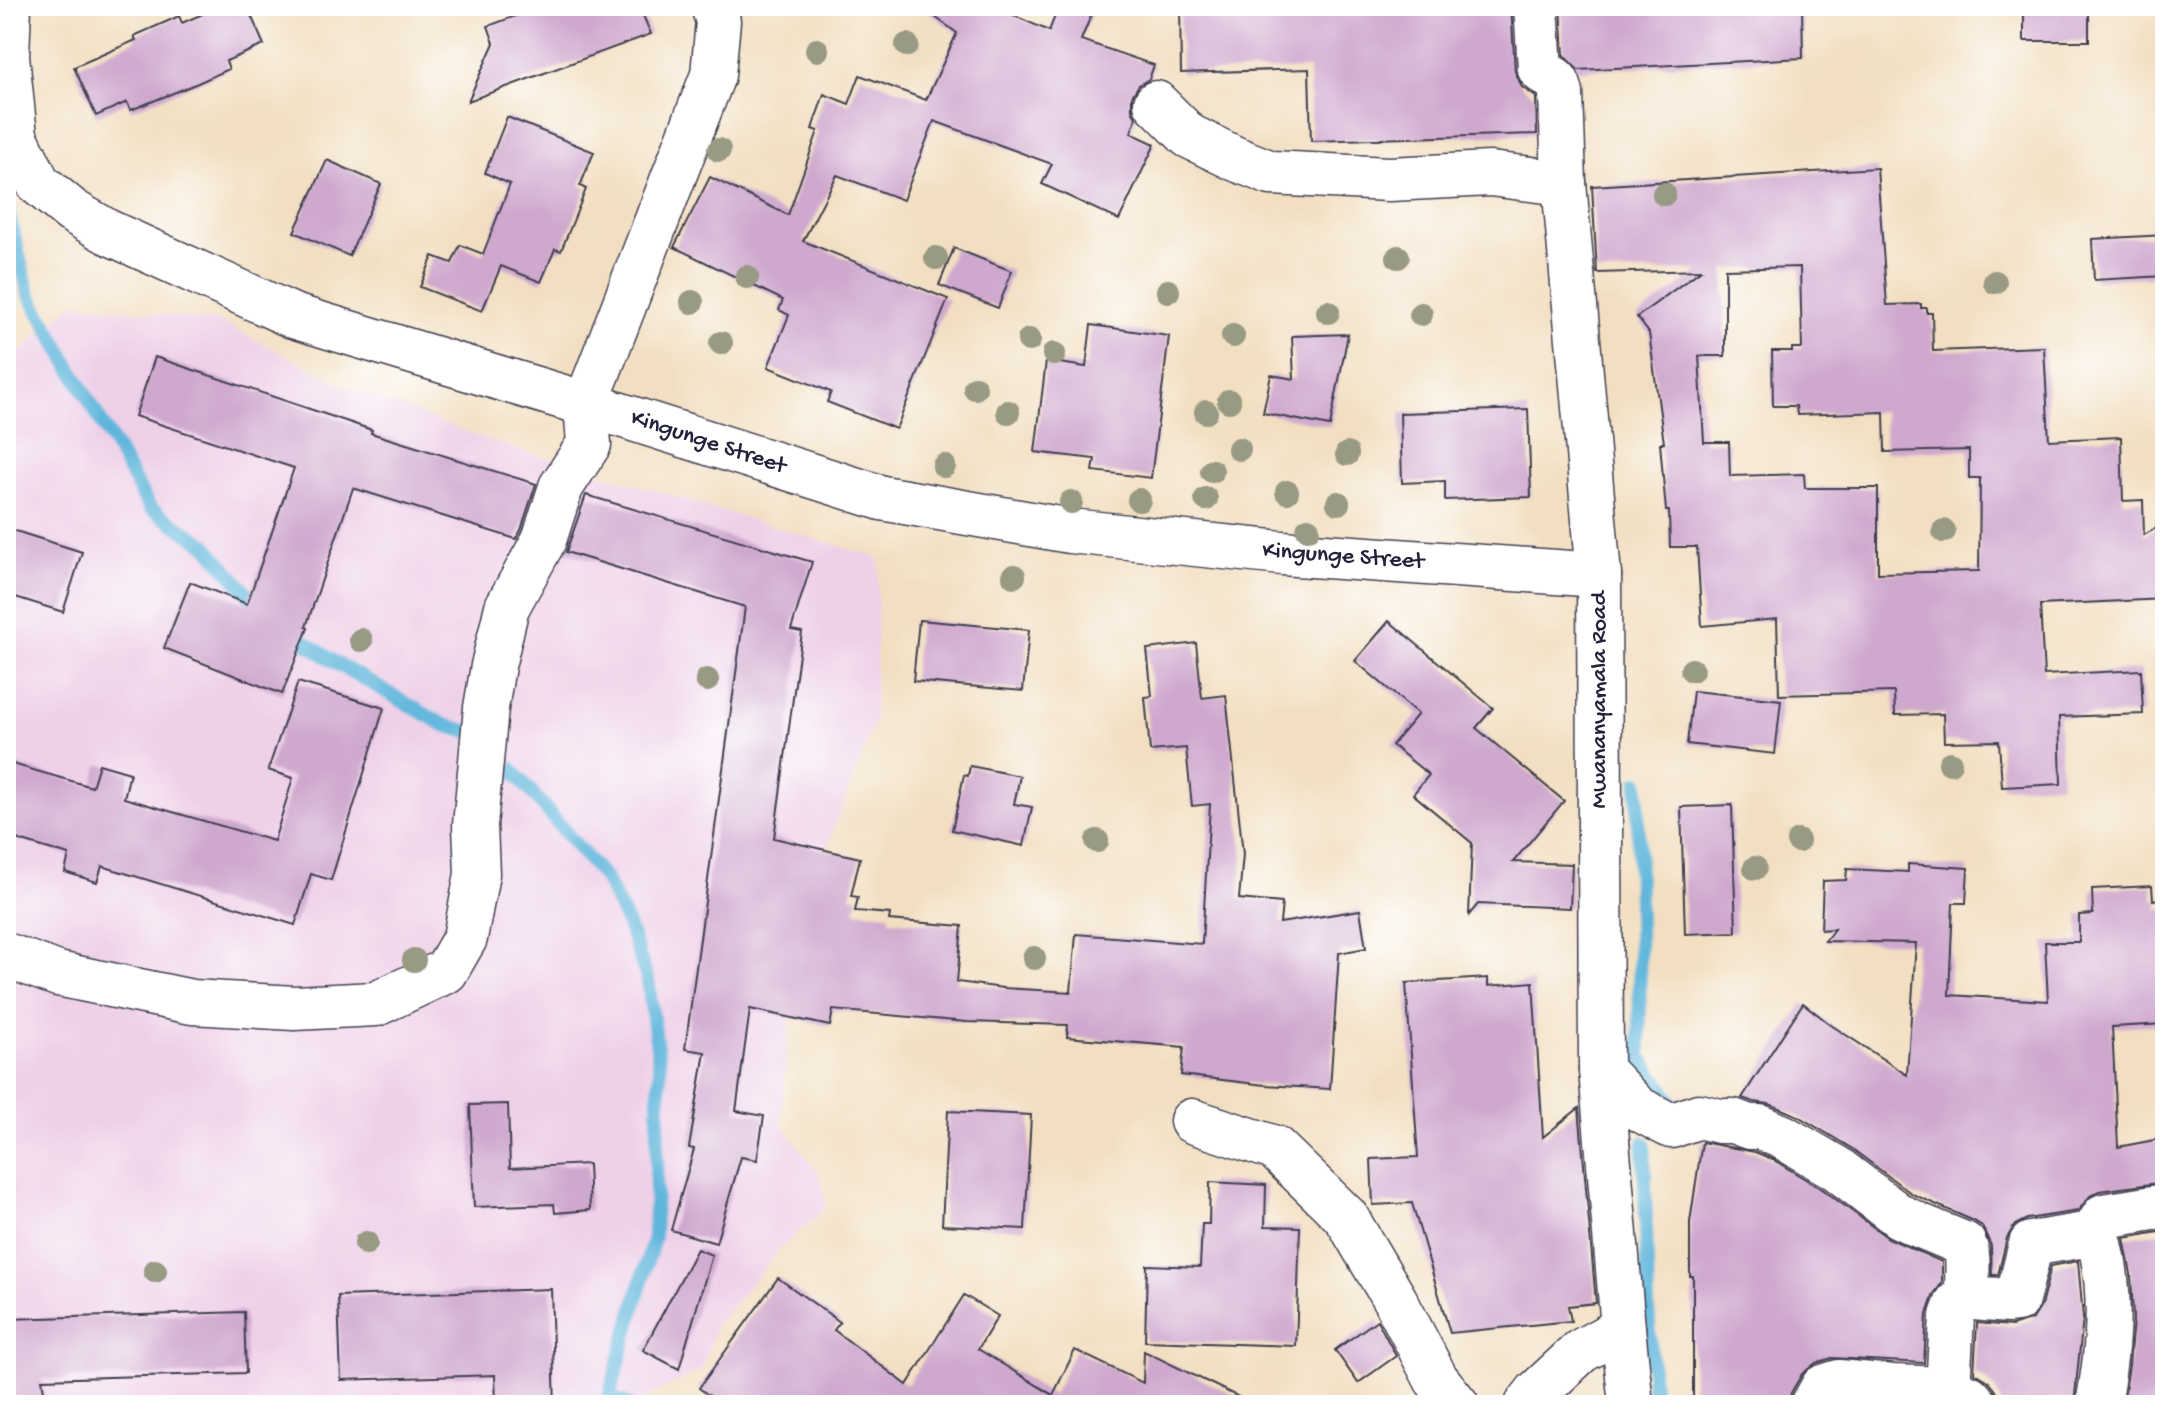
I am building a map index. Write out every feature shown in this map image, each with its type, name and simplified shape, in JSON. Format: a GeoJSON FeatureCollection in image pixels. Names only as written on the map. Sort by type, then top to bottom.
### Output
{"type":"FeatureCollection","features":[{"type":"Feature","properties":{"kind":"street","name":"Kingunge Street"},"geometry":{"type":"LineString","coordinates":[[9,6],[7,56],[15,136],[38,183],[72,211],[108,232],[293,316],[586,404],[882,498],[1070,531],[1282,553],[1599,575]]}},
{"type":"Feature","properties":{"kind":"street"},"geometry":{"type":"LineString","coordinates":[[6,955],[58,974],[192,1002],[294,1008],[376,1004],[446,971],[465,938],[477,874],[475,825],[486,708],[507,607],[544,540],[561,487],[589,444],[586,404],[713,75],[718,21],[713,6]]}},
{"type":"Feature","properties":{"kind":"street","name":"Mwananyamala Road"},"geometry":{"type":"LineString","coordinates":[[1536,6],[1540,69],[1554,78],[1561,93],[1564,183],[1599,575],[1601,1070],[1623,1328],[1638,1403]]}},
{"type":"Feature","properties":{"kind":"street"},"geometry":{"type":"LineString","coordinates":[[1156,103],[1189,136],[1271,173],[1389,179],[1490,174],[1564,183]]}},
{"type":"Feature","properties":{"kind":"street"},"geometry":{"type":"LineString","coordinates":[[1601,1070],[1637,1108],[1671,1126],[1699,1116],[1760,1127],[1836,1168],[1899,1216],[1964,1244],[1968,1296]]}},
{"type":"Feature","properties":{"kind":"street"},"geometry":{"type":"LineString","coordinates":[[1192,1121],[1275,1148],[1346,1217],[1395,1300],[1436,1379],[1457,1405]]}},
{"type":"Feature","properties":{"kind":"street"},"geometry":{"type":"LineString","coordinates":[[2098,1405],[2108,1301],[2097,1227],[2104,1216],[2165,1206]]}},
{"type":"Feature","properties":{"kind":"street"},"geometry":{"type":"LineString","coordinates":[[1813,1405],[1823,1387],[1839,1382],[1962,1397],[1952,1316],[1957,1303],[1968,1296],[1999,1301],[2017,1300],[2031,1244],[2097,1233]]}},
{"type":"Feature","properties":{"kind":"street"},"geometry":{"type":"LineString","coordinates":[[1527,1405],[1581,1351],[1623,1328]]}},
{"type":"Feature","properties":{"kind":"shaded area"},"geometry":{"type":"Polygon","coordinates":[[[75,303],[221,322],[347,387],[493,442],[879,558],[874,723],[803,920],[792,985],[781,1123],[820,1176],[826,1207],[783,1246],[716,1325],[702,1369],[636,1405],[6,1405],[6,363],[75,303]]]}},
{"type":"Feature","properties":{"kind":"building"},"geometry":{"type":"Polygon","coordinates":[[[221,6],[247,6],[264,45],[226,61],[229,69],[198,83],[131,110],[127,102],[96,116],[74,67],[136,40],[134,36],[179,16],[182,23],[221,6]]]}},
{"type":"Feature","properties":{"kind":"building"},"geometry":{"type":"Polygon","coordinates":[[[522,6],[639,6],[651,34],[468,101],[494,43],[488,26],[524,13],[522,6]]]}},
{"type":"Feature","properties":{"kind":"building"},"geometry":{"type":"Polygon","coordinates":[[[920,6],[992,6],[1049,31],[1059,6],[1095,6],[1081,40],[1154,65],[1149,79],[1139,85],[1132,96],[1136,118],[1131,133],[1155,144],[1119,220],[1042,184],[1052,164],[934,121],[903,200],[837,175],[803,241],[948,299],[896,429],[827,402],[831,392],[768,367],[789,315],[779,310],[783,300],[674,247],[710,177],[788,215],[818,131],[812,129],[824,94],[849,104],[860,75],[926,100],[957,33],[920,6]]]}},
{"type":"Feature","properties":{"kind":"building"},"geometry":{"type":"Polygon","coordinates":[[[1180,6],[1511,6],[1515,71],[1522,87],[1536,97],[1537,134],[1311,141],[1309,69],[1181,73],[1180,6]]]}},
{"type":"Feature","properties":{"kind":"building"},"geometry":{"type":"Polygon","coordinates":[[[1561,6],[1802,6],[1803,58],[1578,70],[1564,56],[1561,6]]]}},
{"type":"Feature","properties":{"kind":"building"},"geometry":{"type":"Polygon","coordinates":[[[2024,6],[2089,6],[2089,41],[2024,41],[2024,6]]]}},
{"type":"Feature","properties":{"kind":"building"},"geometry":{"type":"Polygon","coordinates":[[[507,117],[594,152],[580,186],[586,189],[561,251],[555,249],[541,282],[501,266],[482,311],[420,287],[433,256],[452,263],[460,245],[483,254],[510,184],[485,173],[507,117]]]}},
{"type":"Feature","properties":{"kind":"building"},"geometry":{"type":"Polygon","coordinates":[[[327,160],[381,184],[349,256],[294,232],[327,160]]]}},
{"type":"Feature","properties":{"kind":"building"},"geometry":{"type":"Polygon","coordinates":[[[1877,168],[1887,305],[1921,304],[1921,308],[1927,308],[1927,313],[1932,313],[1933,351],[2044,347],[2049,440],[2121,437],[2123,501],[2143,500],[2144,535],[2165,523],[2165,599],[2040,605],[2044,675],[2141,670],[2143,714],[2059,717],[2061,784],[2002,787],[1999,741],[1944,742],[1943,714],[1895,715],[1894,692],[1779,695],[1777,619],[1702,626],[1697,547],[1670,547],[1669,511],[1666,511],[1660,443],[1664,443],[1649,333],[1637,317],[1701,270],[1597,273],[1592,186],[1877,168]],[[1800,267],[1725,269],[1725,356],[1699,356],[1704,442],[1729,442],[1730,476],[1804,474],[1805,488],[1878,488],[1878,573],[1979,571],[1980,478],[1969,478],[1969,450],[1885,452],[1884,412],[1797,415],[1796,406],[1773,406],[1772,351],[1802,348],[1800,267]]]}},
{"type":"Feature","properties":{"kind":"building"},"geometry":{"type":"Polygon","coordinates":[[[2165,235],[2165,276],[2094,280],[2092,239],[2165,235]]]}},
{"type":"Feature","properties":{"kind":"building"},"geometry":{"type":"Polygon","coordinates":[[[954,248],[1012,271],[998,308],[939,285],[954,248]]]}},
{"type":"Feature","properties":{"kind":"building"},"geometry":{"type":"Polygon","coordinates":[[[1091,325],[1169,336],[1151,478],[1093,471],[1095,459],[1035,452],[1046,361],[1086,367],[1091,325]]]}},
{"type":"Feature","properties":{"kind":"building"},"geometry":{"type":"Polygon","coordinates":[[[1348,334],[1330,426],[1263,413],[1271,375],[1294,379],[1292,336],[1348,334]]]}},
{"type":"Feature","properties":{"kind":"building"},"geometry":{"type":"Polygon","coordinates":[[[155,357],[372,430],[371,433],[536,484],[521,530],[516,539],[353,488],[308,628],[282,694],[164,648],[190,582],[247,604],[294,468],[135,416],[155,357]]]}},
{"type":"Feature","properties":{"kind":"building"},"geometry":{"type":"Polygon","coordinates":[[[1528,409],[1531,497],[1445,500],[1445,481],[1402,483],[1400,413],[1528,409]]]}},
{"type":"Feature","properties":{"kind":"building"},"geometry":{"type":"Polygon","coordinates":[[[586,495],[812,562],[791,630],[802,632],[774,838],[860,858],[851,896],[858,897],[855,911],[890,914],[889,920],[962,926],[957,982],[1071,992],[1076,934],[1202,944],[1210,804],[1192,806],[1186,748],[1150,751],[1145,697],[1152,696],[1147,649],[1196,643],[1202,698],[1226,695],[1243,854],[1239,899],[1282,903],[1280,923],[1360,910],[1366,948],[1339,953],[1330,1089],[1181,1075],[1184,1047],[1067,1037],[1068,1025],[967,1022],[833,1010],[830,1026],[750,1009],[736,1111],[764,1116],[757,1160],[741,1157],[716,1243],[671,1230],[694,1149],[689,1148],[705,1052],[685,1049],[745,607],[566,552],[586,495]]]}},
{"type":"Feature","properties":{"kind":"building"},"geometry":{"type":"Polygon","coordinates":[[[6,528],[82,552],[63,612],[6,594],[6,528]]]}},
{"type":"Feature","properties":{"kind":"building"},"geometry":{"type":"Polygon","coordinates":[[[919,620],[1029,630],[1023,691],[913,681],[919,620]]]}},
{"type":"Feature","properties":{"kind":"building"},"geometry":{"type":"Polygon","coordinates":[[[1389,621],[1493,708],[1476,728],[1564,801],[1513,862],[1572,864],[1570,908],[1478,904],[1469,915],[1472,843],[1413,794],[1429,775],[1392,745],[1418,714],[1355,661],[1389,621]]]}},
{"type":"Feature","properties":{"kind":"building"},"geometry":{"type":"Polygon","coordinates":[[[298,682],[384,708],[331,880],[311,874],[295,925],[102,866],[97,882],[65,872],[69,855],[6,836],[6,762],[92,787],[99,764],[130,773],[124,798],[274,841],[293,778],[268,770],[298,682]]]}},
{"type":"Feature","properties":{"kind":"building"},"geometry":{"type":"Polygon","coordinates":[[[1693,691],[1781,700],[1775,754],[1687,744],[1693,691]]]}},
{"type":"Feature","properties":{"kind":"building"},"geometry":{"type":"Polygon","coordinates":[[[970,766],[1020,776],[1014,804],[1032,807],[1024,846],[952,830],[964,775],[968,776],[970,766]]]}},
{"type":"Feature","properties":{"kind":"building"},"geometry":{"type":"Polygon","coordinates":[[[1732,805],[1736,932],[1685,934],[1681,807],[1732,805]]]}},
{"type":"Feature","properties":{"kind":"building"},"geometry":{"type":"Polygon","coordinates":[[[1908,864],[1968,868],[1966,903],[1953,903],[1949,995],[2048,1001],[2045,942],[2079,942],[2079,915],[2093,914],[2092,889],[2152,886],[2153,900],[2158,899],[2158,909],[2165,909],[2165,1024],[2112,1027],[2118,1147],[2165,1138],[2165,1182],[2100,1191],[2090,1196],[2078,1211],[2027,1219],[2015,1225],[2007,1238],[1998,1275],[1992,1275],[1991,1246],[1982,1226],[1912,1194],[1851,1148],[1796,1115],[1742,1098],[1803,1003],[1907,1075],[1916,943],[1825,941],[1834,929],[1821,930],[1823,881],[1846,880],[1847,869],[1908,872],[1908,864]]]}},
{"type":"Feature","properties":{"kind":"building"},"geometry":{"type":"Polygon","coordinates":[[[1488,978],[1488,986],[1533,982],[1543,1137],[1579,1108],[1596,1303],[1568,1306],[1571,1321],[1450,1333],[1412,1203],[1373,1205],[1371,1159],[1418,1157],[1406,983],[1488,978]]]}},
{"type":"Feature","properties":{"kind":"building"},"geometry":{"type":"Polygon","coordinates":[[[508,1104],[510,1168],[588,1164],[590,1210],[555,1213],[554,1204],[474,1207],[470,1105],[508,1104]]]}},
{"type":"Feature","properties":{"kind":"building"},"geometry":{"type":"Polygon","coordinates":[[[948,1111],[1031,1115],[1025,1229],[942,1225],[948,1111]]]}},
{"type":"Feature","properties":{"kind":"building"},"geometry":{"type":"Polygon","coordinates":[[[1702,1142],[1755,1152],[1772,1159],[1822,1189],[1888,1238],[1942,1262],[1942,1283],[1934,1294],[1927,1314],[1924,1363],[1832,1358],[1816,1363],[1802,1374],[1788,1405],[1693,1405],[1690,1222],[1702,1142]]]}},
{"type":"Feature","properties":{"kind":"building"},"geometry":{"type":"Polygon","coordinates":[[[1210,1182],[1266,1185],[1265,1226],[1300,1227],[1296,1346],[1145,1341],[1147,1265],[1200,1267],[1202,1224],[1209,1224],[1210,1182]]]}},
{"type":"Feature","properties":{"kind":"building"},"geometry":{"type":"Polygon","coordinates":[[[2165,1231],[2165,1405],[2123,1405],[2133,1319],[2131,1274],[2124,1238],[2165,1231]]]}},
{"type":"Feature","properties":{"kind":"building"},"geometry":{"type":"Polygon","coordinates":[[[697,1249],[712,1255],[679,1369],[643,1350],[697,1249]]]}},
{"type":"Feature","properties":{"kind":"building"},"geometry":{"type":"Polygon","coordinates":[[[2078,1261],[2083,1318],[2074,1405],[2000,1405],[1995,1389],[1974,1372],[1977,1323],[2012,1326],[2033,1319],[2041,1306],[2051,1266],[2078,1261]]]}},
{"type":"Feature","properties":{"kind":"building"},"geometry":{"type":"Polygon","coordinates":[[[778,1278],[840,1322],[834,1330],[907,1385],[964,1295],[998,1316],[978,1349],[1053,1395],[1075,1350],[1143,1383],[1144,1351],[1255,1405],[722,1405],[699,1388],[778,1278]]]}},
{"type":"Feature","properties":{"kind":"building"},"geometry":{"type":"Polygon","coordinates":[[[551,1289],[555,1405],[496,1405],[495,1375],[341,1380],[338,1296],[551,1289]]]}},
{"type":"Feature","properties":{"kind":"building"},"geometry":{"type":"Polygon","coordinates":[[[244,1312],[246,1373],[42,1379],[46,1405],[6,1405],[6,1319],[244,1312]]]}},
{"type":"Feature","properties":{"kind":"building"},"geometry":{"type":"Polygon","coordinates":[[[1377,1320],[1396,1356],[1358,1383],[1335,1350],[1377,1320]]]}},
{"type":"Feature","properties":{"kind":"waterway"},"geometry":{"type":"LineString","coordinates":[[6,205],[29,294],[150,508],[206,545],[260,608]]}},
{"type":"Feature","properties":{"kind":"waterway"},"geometry":{"type":"LineString","coordinates":[[289,631],[336,663],[444,725],[466,731]]}},
{"type":"Feature","properties":{"kind":"waterway"},"geometry":{"type":"LineString","coordinates":[[512,769],[606,880],[628,925],[648,981],[660,1070],[654,1237],[609,1397],[630,1405]]}},
{"type":"Feature","properties":{"kind":"waterway"},"geometry":{"type":"LineString","coordinates":[[1638,782],[1640,1056],[1674,1106],[1686,1109]]}},
{"type":"Feature","properties":{"kind":"waterway"},"geometry":{"type":"LineString","coordinates":[[1644,1143],[1654,1405]]}}]}
